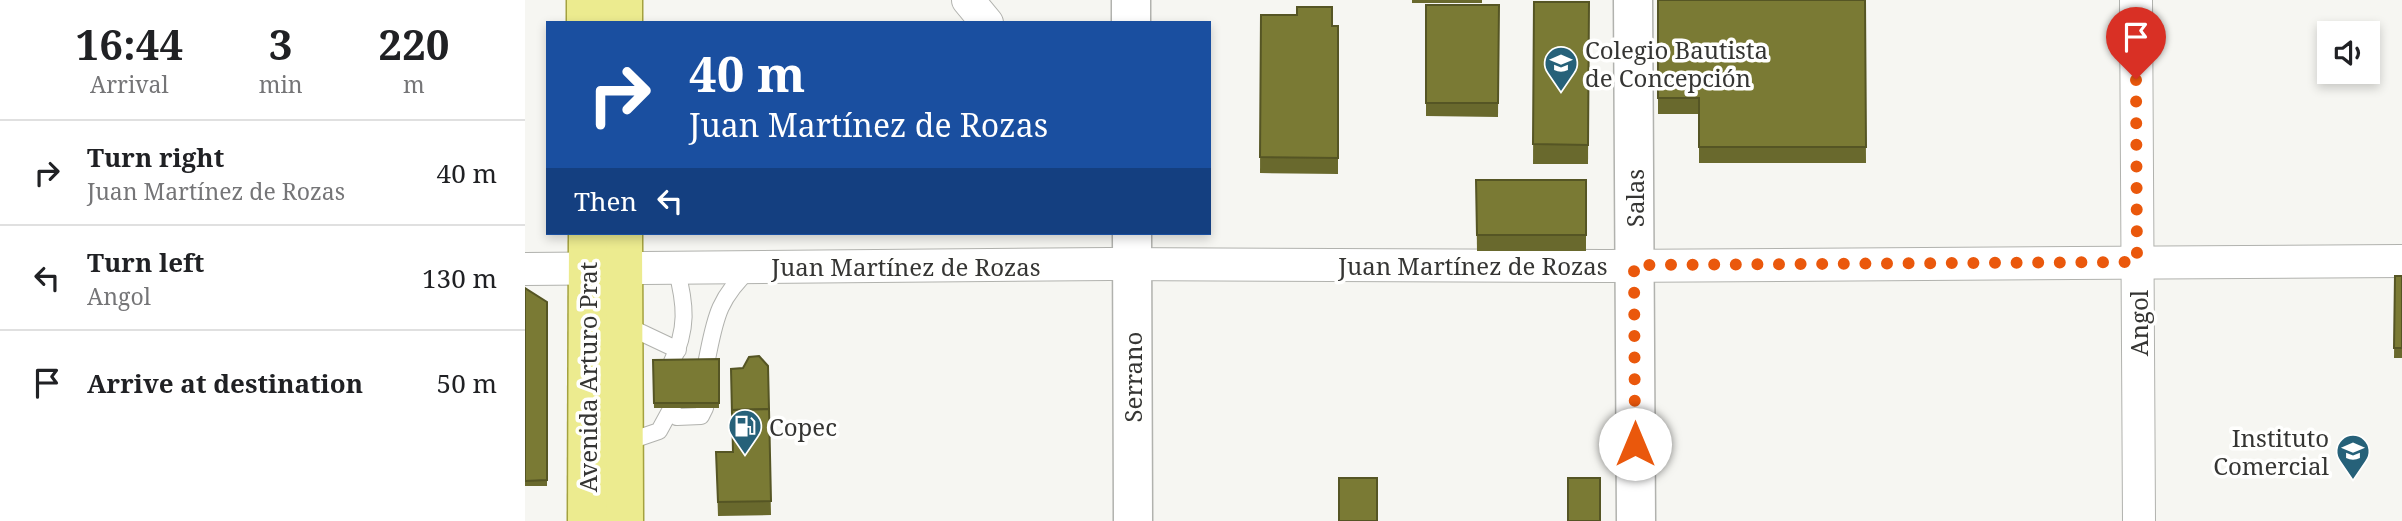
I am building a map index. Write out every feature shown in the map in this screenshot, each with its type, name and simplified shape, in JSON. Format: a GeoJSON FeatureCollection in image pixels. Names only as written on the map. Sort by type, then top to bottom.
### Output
{"type":"FeatureCollection","features":[{"type":"Feature","properties":{"kind":"main road"},"geometry":{"type":"LineString","coordinates":[[586,0],[586,21]]}},
{"type":"Feature","properties":{"kind":"main road"},"geometry":{"type":"LineString","coordinates":[[623,0],[623,21]]}},
{"type":"Feature","properties":{"kind":"main road","name":"Avenida Arturo Prat"},"geometry":{"type":"LineString","coordinates":[[605,251],[623,324],[624,521]]}},
{"type":"Feature","properties":{"kind":"main road","name":"Avenida Arturo Prat"},"geometry":{"type":"LineString","coordinates":[[587,521],[605,251]]}},
{"type":"Feature","properties":{"kind":"street"},"geometry":{"type":"LineString","coordinates":[[968,0],[985,21]]}},
{"type":"Feature","properties":{"kind":"street"},"geometry":{"type":"LineString","coordinates":[[1131,0],[1131,21]]}},
{"type":"Feature","properties":{"kind":"street","name":"Salas"},"geometry":{"type":"LineString","coordinates":[[1633,0],[1636,521]]}},
{"type":"Feature","properties":{"kind":"street","name":"Angol"},"geometry":{"type":"LineString","coordinates":[[2136,0],[2139,521]]}},
{"type":"Feature","properties":{"kind":"street","name":"Juan Martínez de Rozas"},"geometry":{"type":"LineString","coordinates":[[525,268],[605,251],[676,268],[753,267],[1132,249],[1634,265],[2402,261]]}},
{"type":"Feature","properties":{"kind":"street","name":"Serrano"},"geometry":{"type":"LineString","coordinates":[[1132,249],[1133,521]]}},
{"type":"Feature","properties":{"kind":"lane"},"geometry":{"type":"LineString","coordinates":[[706,364],[717,311],[732,285],[753,267]]}},
{"type":"Feature","properties":{"kind":"lane"},"geometry":{"type":"LineString","coordinates":[[623,324],[675,357],[685,311],[676,268]]}},
{"type":"Feature","properties":{"kind":"lane"},"geometry":{"type":"LineString","coordinates":[[624,443],[659,431],[671,409],[677,417],[701,416],[705,408]]}},
{"type":"Feature","properties":{"kind":"building"},"geometry":{"type":"Polygon","coordinates":[[[1658,0],[1865,0],[1866,147],[1699,147],[1699,98],[1658,98],[1658,0]]]}},
{"type":"Feature","properties":{"kind":"building","name":"Colegio Bautista de Concepción"},"geometry":{"type":"Polygon","coordinates":[[[1534,2],[1589,2],[1588,145],[1533,144],[1534,2]]]}},
{"type":"Feature","properties":{"kind":"building"},"geometry":{"type":"Polygon","coordinates":[[[1426,5],[1499,5],[1498,103],[1426,103],[1426,5]]]}},
{"type":"Feature","properties":{"kind":"building"},"geometry":{"type":"Polygon","coordinates":[[[1297,7],[1332,7],[1332,26],[1338,26],[1338,158],[1260,157],[1261,15],[1297,15],[1297,7]]]}},
{"type":"Feature","properties":{"kind":"building"},"geometry":{"type":"Polygon","coordinates":[[[1476,180],[1586,180],[1586,235],[1477,235],[1476,180]]]}},
{"type":"Feature","properties":{"kind":"building"},"geometry":{"type":"Polygon","coordinates":[[[2395,276],[2402,276],[2402,348],[2394,348],[2395,276]]]}},
{"type":"Feature","properties":{"kind":"building"},"geometry":{"type":"Polygon","coordinates":[[[525,288],[547,302],[547,480],[525,481],[525,288]]]}},
{"type":"Feature","properties":{"kind":"building"},"geometry":{"type":"Polygon","coordinates":[[[759,356],[768,366],[769,409],[732,410],[732,414],[731,369],[743,368],[749,357],[759,356]]]}},
{"type":"Feature","properties":{"kind":"building"},"geometry":{"type":"Polygon","coordinates":[[[719,359],[719,403],[654,403],[653,360],[719,359]]]}},
{"type":"Feature","properties":{"kind":"building"},"geometry":{"type":"Polygon","coordinates":[[[769,409],[771,501],[718,502],[716,452],[733,452],[732,410],[769,409]]]}},
{"type":"Feature","properties":{"kind":"building"},"geometry":{"type":"Polygon","coordinates":[[[1339,478],[1377,478],[1377,521],[1339,521],[1339,478]]]}},
{"type":"Feature","properties":{"kind":"building"},"geometry":{"type":"Polygon","coordinates":[[[1568,478],[1600,478],[1600,521],[1568,521],[1568,478]]]}},
{"type":"Feature","properties":{"kind":"place","name":"Colegio Bautista de Concepción"},"geometry":{"type":"Point","coordinates":[1561,93]}},
{"type":"Feature","properties":{"kind":"place","name":"Copec"},"geometry":{"type":"Point","coordinates":[745,456]}},
{"type":"Feature","properties":{"kind":"place","name":"Instituto Comercial"},"geometry":{"type":"Point","coordinates":[2353,481]}},
{"type":"Feature","properties":{"kind":"route"},"geometry":{"type":"LineString","coordinates":[[1635,444],[1634,265],[2137,262],[2136,79]]}}]}
